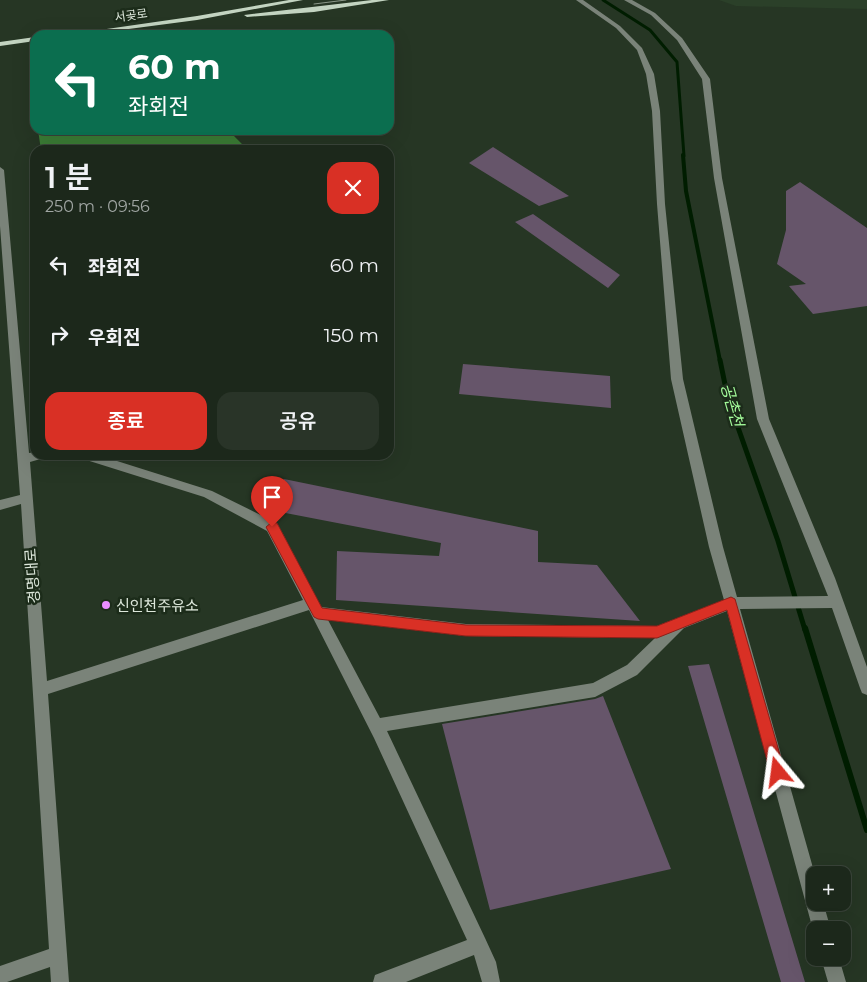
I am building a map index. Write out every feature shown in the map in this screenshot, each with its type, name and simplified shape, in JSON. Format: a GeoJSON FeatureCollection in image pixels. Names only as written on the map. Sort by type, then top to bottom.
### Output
{"type":"FeatureCollection","features":[{"type":"Feature","properties":{"kind":"main road","name":"서곶로"},"geometry":{"type":"LineString","coordinates":[[106,30],[197,18],[300,0]]}},
{"type":"Feature","properties":{"kind":"main road","name":"서곶로"},"geometry":{"type":"LineString","coordinates":[[209,16],[361,0]]}},
{"type":"Feature","properties":{"kind":"main road","name":"서곶로"},"geometry":{"type":"LineString","coordinates":[[197,18],[314,10],[386,0]]}},
{"type":"Feature","properties":{"kind":"main road"},"geometry":{"type":"LineString","coordinates":[[0,44],[30,40]]}},
{"type":"Feature","properties":{"kind":"street"},"geometry":{"type":"LineString","coordinates":[[579,0],[618,27],[635,44],[640,50],[650,74],[656,111],[661,204],[677,379],[716,548],[736,602],[820,921]]}},
{"type":"Feature","properties":{"kind":"street"},"geometry":{"type":"LineString","coordinates":[[627,0],[652,14],[680,39],[706,79],[718,178],[763,418],[829,602],[867,688]]}},
{"type":"Feature","properties":{"kind":"street","name":"경명대로"},"geometry":{"type":"LineString","coordinates":[[0,170],[27,498],[60,982]]}},
{"type":"Feature","properties":{"kind":"street"},"geometry":{"type":"LineString","coordinates":[[23,459],[30,457]]}},
{"type":"Feature","properties":{"kind":"street"},"geometry":{"type":"LineString","coordinates":[[100,460],[208,494],[272,527],[376,726],[479,944],[487,962],[491,982]]}},
{"type":"Feature","properties":{"kind":"street"},"geometry":{"type":"LineString","coordinates":[[0,505],[27,498]]}},
{"type":"Feature","properties":{"kind":"street"},"geometry":{"type":"LineString","coordinates":[[40,690],[316,608],[466,630],[552,633],[657,632],[736,602],[829,602]]}},
{"type":"Feature","properties":{"kind":"street"},"geometry":{"type":"LineString","coordinates":[[376,726],[595,690],[632,670],[684,621]]}},
{"type":"Feature","properties":{"kind":"street"},"geometry":{"type":"LineString","coordinates":[[382,982],[479,944]]}},
{"type":"Feature","properties":{"kind":"street"},"geometry":{"type":"LineString","coordinates":[[0,975],[58,956]]}},
{"type":"Feature","properties":{"kind":"street"},"geometry":{"type":"LineString","coordinates":[[832,966],[837,982]]}},
{"type":"Feature","properties":{"kind":"shaded area"},"geometry":{"type":"Polygon","coordinates":[[[719,0],[867,0],[867,9],[736,6],[719,0]]]}},
{"type":"Feature","properties":{"kind":"green space"},"geometry":{"type":"Polygon","coordinates":[[[39,135],[234,135],[243,145],[40,145],[39,135]]]}},
{"type":"Feature","properties":{"kind":"building"},"geometry":{"type":"Polygon","coordinates":[[[493,147],[569,196],[539,206],[469,163],[493,147]]]}},
{"type":"Feature","properties":{"kind":"building"},"geometry":{"type":"Polygon","coordinates":[[[800,182],[867,228],[867,306],[813,314],[789,286],[806,284],[777,264],[786,230],[786,191],[800,182]]]}},
{"type":"Feature","properties":{"kind":"building"},"geometry":{"type":"Polygon","coordinates":[[[533,214],[620,275],[608,288],[515,222],[533,214]]]}},
{"type":"Feature","properties":{"kind":"building"},"geometry":{"type":"Polygon","coordinates":[[[463,364],[610,376],[611,408],[459,394],[463,364]]]}},
{"type":"Feature","properties":{"kind":"building"},"geometry":{"type":"Polygon","coordinates":[[[284,479],[538,531],[538,562],[597,565],[640,621],[336,600],[337,551],[439,556],[441,543],[270,510],[284,479]]]}},
{"type":"Feature","properties":{"kind":"building"},"geometry":{"type":"Polygon","coordinates":[[[709,664],[805,982],[781,982],[688,666],[709,664]]]}},
{"type":"Feature","properties":{"kind":"building"},"geometry":{"type":"Polygon","coordinates":[[[603,696],[671,869],[490,910],[442,724],[595,699],[603,696]]]}},
{"type":"Feature","properties":{"kind":"waterway","name":"공촌천"},"geometry":{"type":"LineString","coordinates":[[603,0],[650,30],[677,62],[684,156]]}},
{"type":"Feature","properties":{"kind":"waterway","name":"공촌천"},"geometry":{"type":"LineString","coordinates":[[683,155],[686,191],[720,361]]}},
{"type":"Feature","properties":{"kind":"waterway","name":"공촌천"},"geometry":{"type":"LineString","coordinates":[[720,360],[728,399],[778,541],[805,630]]}},
{"type":"Feature","properties":{"kind":"waterway","name":"공촌천"},"geometry":{"type":"LineString","coordinates":[[805,628],[867,830]]}},
{"type":"Feature","properties":{"kind":"tram line"},"geometry":{"type":"LineString","coordinates":[[314,4],[346,0]]}},
{"type":"Feature","properties":{"kind":"place","name":"신인천주유소"},"geometry":{"type":"Point","coordinates":[106,605]}},
{"type":"Feature","properties":{"kind":"route"},"geometry":{"type":"LineString","coordinates":[[272,527],[318,613],[466,630],[552,633],[657,632],[731,603],[778,772]]}}]}
